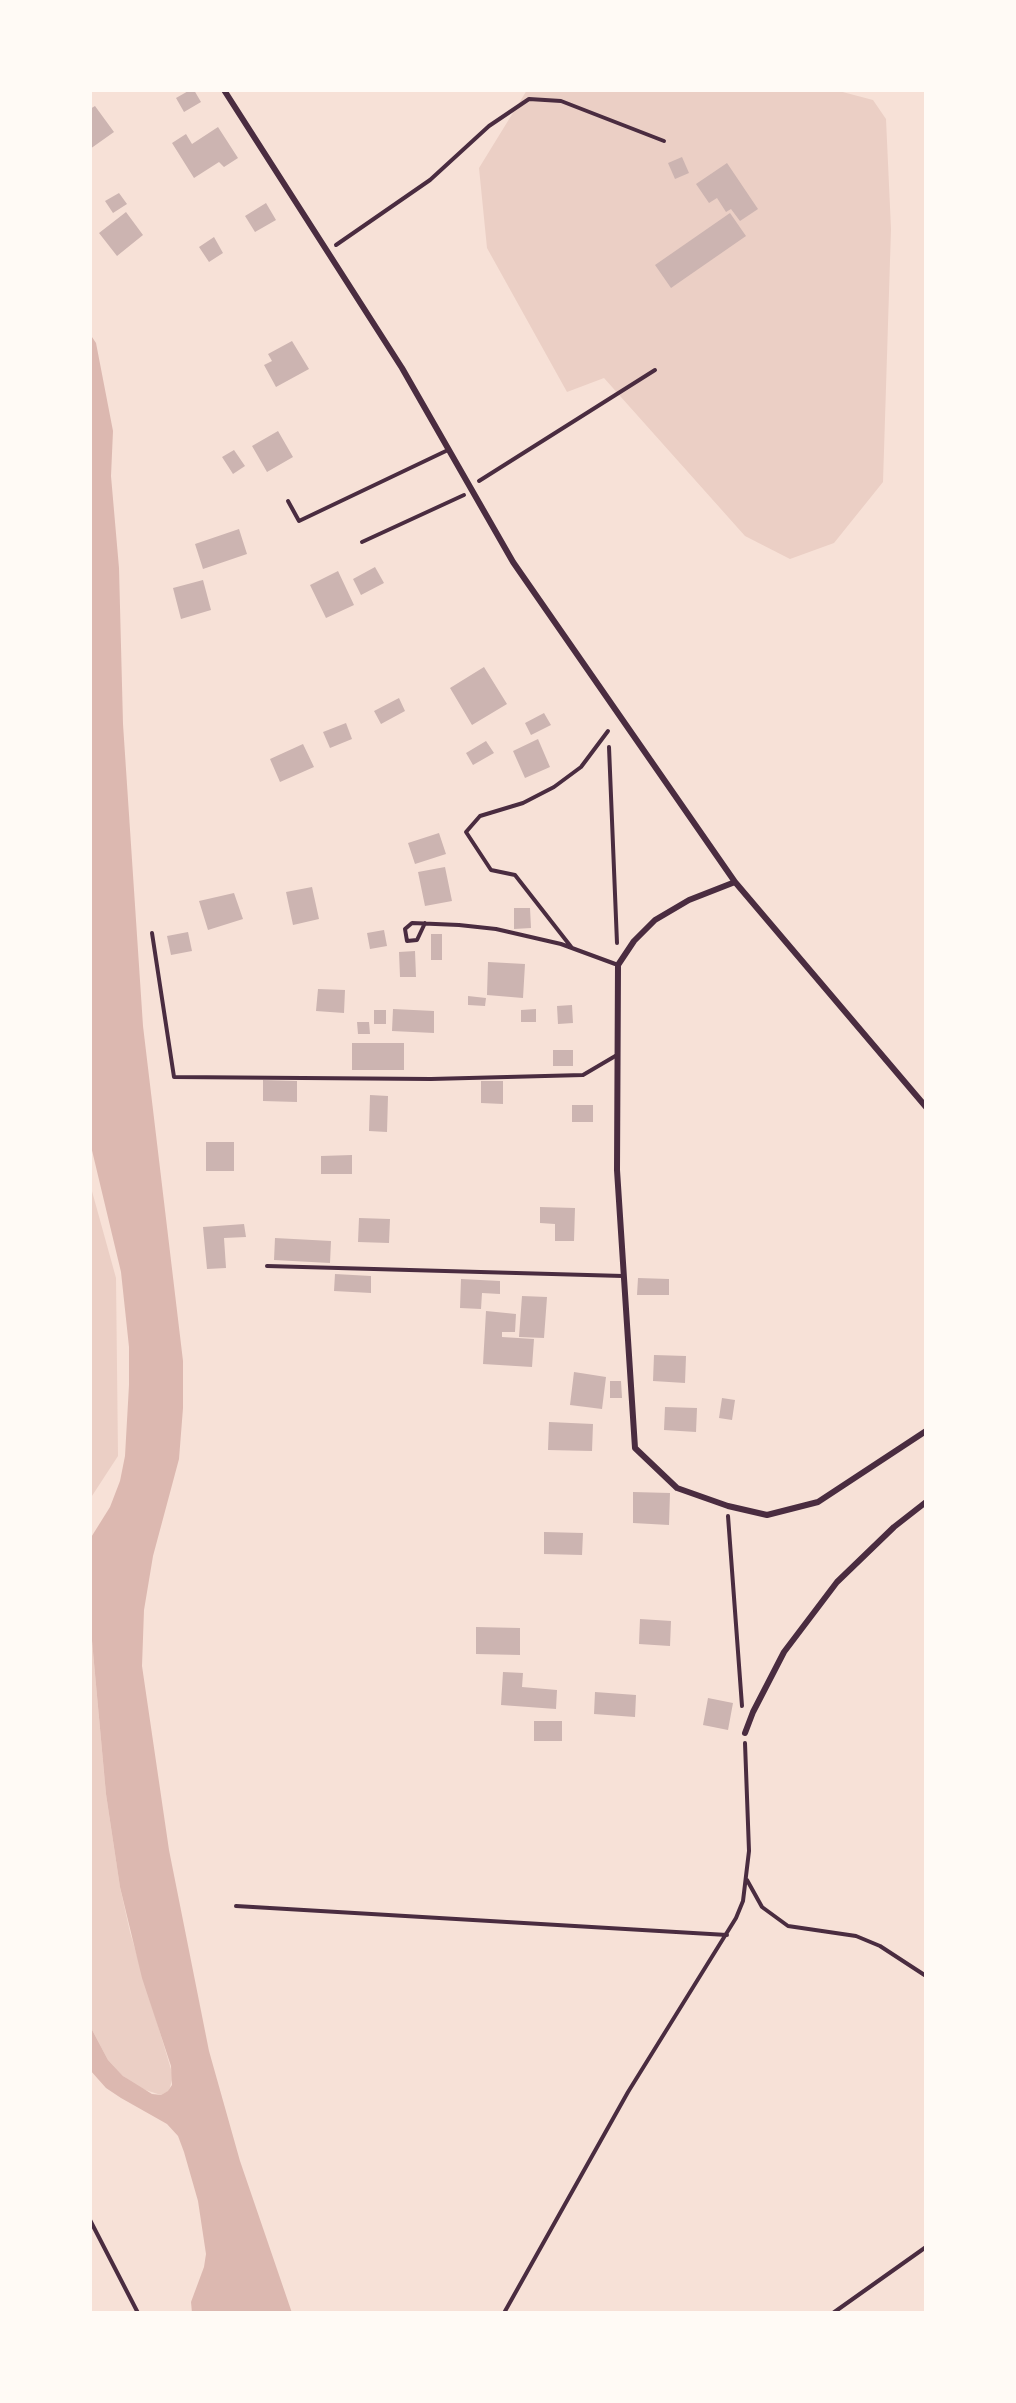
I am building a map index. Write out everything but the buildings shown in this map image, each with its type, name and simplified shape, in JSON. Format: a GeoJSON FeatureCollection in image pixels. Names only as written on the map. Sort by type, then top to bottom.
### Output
{"type":"FeatureCollection","features":[{"type":"Feature","properties":{"kind":"street"},"geometry":{"type":"LineString","coordinates":[[224,90],[402,368],[513,562],[735,882],[926,1107]]}},
{"type":"Feature","properties":{"kind":"street"},"geometry":{"type":"LineString","coordinates":[[735,882],[689,900],[655,920],[634,941],[618,965],[617,1170],[635,1448],[677,1488],[728,1506],[766,1515],[818,1502],[926,1431]]}},
{"type":"Feature","properties":{"kind":"street"},"geometry":{"type":"LineString","coordinates":[[745,1733],[753,1712],[784,1652],[837,1582],[894,1527],[926,1502]]}},
{"type":"Feature","properties":{"kind":"lane"},"geometry":{"type":"LineString","coordinates":[[288,501],[299,521],[449,449]]}},
{"type":"Feature","properties":{"kind":"lane"},"geometry":{"type":"LineString","coordinates":[[572,948],[515,875],[491,870],[466,832],[480,816],[523,803],[554,787],[581,767],[608,731]]}},
{"type":"Feature","properties":{"kind":"lane"},"geometry":{"type":"LineString","coordinates":[[425,923],[417,940],[407,941],[405,929],[412,923],[425,923],[496,929],[572,948],[618,965]]}},
{"type":"Feature","properties":{"kind":"lane"},"geometry":{"type":"LineString","coordinates":[[152,933],[174,1077],[431,1079],[584,1075],[618,1054]]}},
{"type":"Feature","properties":{"kind":"lane"},"geometry":{"type":"LineString","coordinates":[[267,1266],[624,1276]]}},
{"type":"Feature","properties":{"kind":"path"},"geometry":{"type":"LineString","coordinates":[[328,251],[430,180],[489,126],[529,99],[561,101],[664,141]]}},
{"type":"Feature","properties":{"kind":"path"},"geometry":{"type":"LineString","coordinates":[[362,542],[472,489],[504,463],[655,370]]}},
{"type":"Feature","properties":{"kind":"path"},"geometry":{"type":"LineString","coordinates":[[608,731],[618,965]]}},
{"type":"Feature","properties":{"kind":"path"},"geometry":{"type":"LineString","coordinates":[[747,1880],[762,1907],[788,1926],[856,1936],[880,1946],[926,1976]]}},
{"type":"Feature","properties":{"kind":"path"},"geometry":{"type":"LineString","coordinates":[[236,1906],[727,1935],[628,2092],[504,2313]]}},
{"type":"Feature","properties":{"kind":"path"},"geometry":{"type":"LineString","coordinates":[[90,2220],[138,2313]]}},
{"type":"Feature","properties":{"kind":"path"},"geometry":{"type":"LineString","coordinates":[[833,2313],[926,2247]]}},
{"type":"Feature","properties":{"kind":"shaded area"},"geometry":{"type":"Polygon","coordinates":[[[527,90],[835,90],[873,100],[886,119],[891,229],[883,482],[834,543],[790,559],[745,536],[604,378],[567,392],[487,248],[479,168],[527,90]]]}},
{"type":"Feature","properties":{"kind":"shaded area"},"geometry":{"type":"Polygon","coordinates":[[[90,334],[96,343],[113,431],[111,476],[119,568],[123,724],[143,1026],[183,1361],[183,1408],[179,1459],[153,1556],[144,1610],[142,1666],[169,1850],[209,2051],[240,2161],[292,2313],[192,2313],[191,2302],[204,2267],[206,2254],[198,2201],[178,2136],[167,2124],[106,2088],[90,2070],[90,2026],[108,2060],[123,2076],[152,2094],[161,2095],[172,2085],[171,2066],[142,1978],[120,1887],[106,1794],[90,1619],[90,1539],[110,1507],[120,1481],[125,1456],[129,1347],[121,1272],[90,1142],[90,334]]]}},
{"type":"Feature","properties":{"kind":"shaded area"},"geometry":{"type":"Polygon","coordinates":[[[90,1184],[116,1278],[118,1456],[90,1499],[90,1184]]]}},
{"type":"Feature","properties":{"kind":"shaded area"},"geometry":{"type":"Polygon","coordinates":[[[90,1619],[106,1794],[120,1887],[130,1932],[173,2076],[169,2091],[161,2095],[139,2088],[123,2076],[108,2060],[90,2026],[90,1619]]]}}]}
